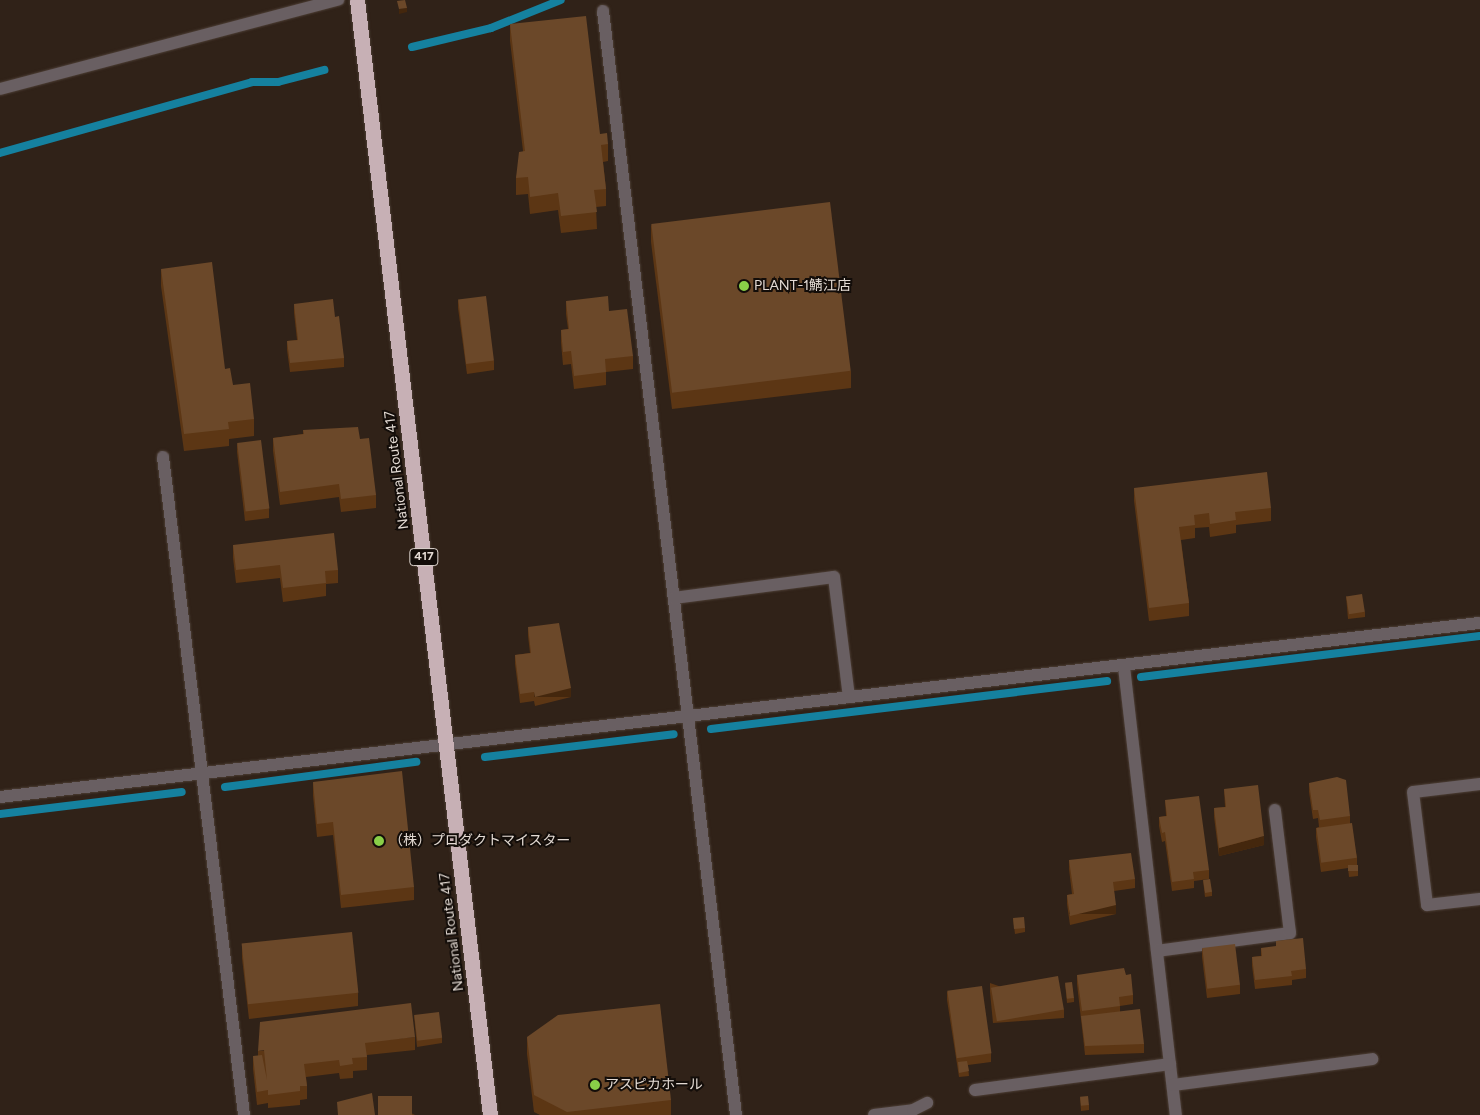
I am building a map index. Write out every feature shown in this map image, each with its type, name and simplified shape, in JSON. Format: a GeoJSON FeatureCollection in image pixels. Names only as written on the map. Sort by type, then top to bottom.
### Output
{"type":"FeatureCollection","features":[{"type":"Feature","properties":{"kind":"highway","name":"National Route 417"},"geometry":{"type":"LineString","coordinates":[[357,0],[490,1115]]}},
{"type":"Feature","properties":{"kind":"street"},"geometry":{"type":"LineString","coordinates":[[0,89],[338,0]]}},
{"type":"Feature","properties":{"kind":"street"},"geometry":{"type":"LineString","coordinates":[[603,11],[736,1115]]}},
{"type":"Feature","properties":{"kind":"street"},"geometry":{"type":"LineString","coordinates":[[163,457],[244,1115]]}},
{"type":"Feature","properties":{"kind":"street"},"geometry":{"type":"LineString","coordinates":[[674,598],[834,577],[849,696]]}},
{"type":"Feature","properties":{"kind":"street"},"geometry":{"type":"LineString","coordinates":[[0,797],[849,696],[1124,667],[1480,623]]}},
{"type":"Feature","properties":{"kind":"street"},"geometry":{"type":"LineString","coordinates":[[1124,667],[1176,1115]]}},
{"type":"Feature","properties":{"kind":"street"},"geometry":{"type":"LineString","coordinates":[[1480,784],[1413,792],[1427,905],[1480,899]]}},
{"type":"Feature","properties":{"kind":"street"},"geometry":{"type":"LineString","coordinates":[[1157,951],[1290,933],[1275,810]]}},
{"type":"Feature","properties":{"kind":"street"},"geometry":{"type":"LineString","coordinates":[[1173,1085],[1372,1059]]}},
{"type":"Feature","properties":{"kind":"street"},"geometry":{"type":"LineString","coordinates":[[975,1090],[1170,1064]]}},
{"type":"Feature","properties":{"kind":"street"},"geometry":{"type":"LineString","coordinates":[[874,1115],[913,1110],[927,1103]]}},
{"type":"Feature","properties":{"kind":"building"},"geometry":{"type":"Polygon","coordinates":[[[405,0],[407,8],[399,9],[397,1],[405,0]]]}},
{"type":"Feature","properties":{"kind":"building"},"geometry":{"type":"Polygon","coordinates":[[[586,16],[600,134],[607,133],[608,144],[601,145],[606,189],[594,190],[597,212],[561,216],[558,193],[530,197],[528,177],[516,178],[519,152],[525,151],[510,24],[586,16]]]}},
{"type":"Feature","properties":{"kind":"building"},"geometry":{"type":"Polygon","coordinates":[[[830,202],[851,371],[672,393],[651,224],[830,202]]]}},
{"type":"Feature","properties":{"kind":"building"},"geometry":{"type":"Polygon","coordinates":[[[212,262],[225,369],[230,368],[233,385],[250,383],[254,419],[228,422],[229,429],[184,434],[161,269],[212,262]]]}},
{"type":"Feature","properties":{"kind":"building"},"geometry":{"type":"Polygon","coordinates":[[[486,296],[494,361],[466,364],[458,299],[486,296]]]}},
{"type":"Feature","properties":{"kind":"building"},"geometry":{"type":"Polygon","coordinates":[[[608,296],[609,311],[627,309],[633,356],[605,359],[606,372],[574,376],[571,351],[563,352],[561,330],[569,329],[566,301],[608,296]]]}},
{"type":"Feature","properties":{"kind":"building"},"geometry":{"type":"Polygon","coordinates":[[[333,299],[335,317],[339,316],[344,358],[290,363],[287,341],[298,340],[294,304],[333,299]]]}},
{"type":"Feature","properties":{"kind":"building"},"geometry":{"type":"Polygon","coordinates":[[[358,427],[360,439],[369,438],[376,495],[341,499],[339,484],[280,492],[273,438],[304,434],[303,430],[358,427]]]}},
{"type":"Feature","properties":{"kind":"building"},"geometry":{"type":"Polygon","coordinates":[[[261,440],[269,508],[246,511],[237,443],[261,440]]]}},
{"type":"Feature","properties":{"kind":"building"},"geometry":{"type":"Polygon","coordinates":[[[1267,472],[1271,508],[1235,512],[1236,520],[1210,524],[1209,513],[1194,515],[1195,525],[1179,527],[1189,603],[1149,608],[1134,488],[1267,472]]]}},
{"type":"Feature","properties":{"kind":"building"},"geometry":{"type":"Polygon","coordinates":[[[334,533],[338,570],[325,571],[326,583],[283,588],[280,565],[236,570],[233,545],[334,533]]]}},
{"type":"Feature","properties":{"kind":"building"},"geometry":{"type":"Polygon","coordinates":[[[1362,594],[1365,612],[1349,614],[1346,597],[1362,594]]]}},
{"type":"Feature","properties":{"kind":"building"},"geometry":{"type":"Polygon","coordinates":[[[559,623],[571,688],[535,697],[534,692],[520,694],[515,655],[531,653],[528,627],[559,623]]]}},
{"type":"Feature","properties":{"kind":"building"},"geometry":{"type":"Polygon","coordinates":[[[402,771],[414,887],[341,895],[333,822],[317,824],[313,782],[402,771]]]}},
{"type":"Feature","properties":{"kind":"building"},"geometry":{"type":"Polygon","coordinates":[[[1337,777],[1346,780],[1350,816],[1320,820],[1318,810],[1313,810],[1309,783],[1337,777]]]}},
{"type":"Feature","properties":{"kind":"building"},"geometry":{"type":"Polygon","coordinates":[[[1258,785],[1264,836],[1219,848],[1214,808],[1226,807],[1224,789],[1258,785]]]}},
{"type":"Feature","properties":{"kind":"building"},"geometry":{"type":"Polygon","coordinates":[[[1199,796],[1209,870],[1193,872],[1194,879],[1172,882],[1165,832],[1162,833],[1159,817],[1167,816],[1165,800],[1199,796]]]}},
{"type":"Feature","properties":{"kind":"building"},"geometry":{"type":"Polygon","coordinates":[[[1352,823],[1357,858],[1321,863],[1316,828],[1352,823]]]}},
{"type":"Feature","properties":{"kind":"building"},"geometry":{"type":"Polygon","coordinates":[[[1131,853],[1135,879],[1113,882],[1116,905],[1070,916],[1067,895],[1074,894],[1069,860],[1131,853]]]}},
{"type":"Feature","properties":{"kind":"building"},"geometry":{"type":"Polygon","coordinates":[[[1348,865],[1358,865],[1358,871],[1348,871],[1348,865]]]}},
{"type":"Feature","properties":{"kind":"building"},"geometry":{"type":"Polygon","coordinates":[[[1210,879],[1212,892],[1205,893],[1203,880],[1210,879]]]}},
{"type":"Feature","properties":{"kind":"building"},"geometry":{"type":"Polygon","coordinates":[[[1024,917],[1025,928],[1014,929],[1013,918],[1024,917]]]}},
{"type":"Feature","properties":{"kind":"building"},"geometry":{"type":"Polygon","coordinates":[[[352,932],[358,993],[248,1004],[242,944],[352,932]]]}},
{"type":"Feature","properties":{"kind":"building"},"geometry":{"type":"Polygon","coordinates":[[[1303,938],[1306,969],[1291,971],[1292,976],[1255,980],[1252,957],[1262,956],[1261,948],[1276,946],[1276,941],[1303,938]]]}},
{"type":"Feature","properties":{"kind":"building"},"geometry":{"type":"Polygon","coordinates":[[[1235,944],[1240,985],[1207,989],[1202,948],[1235,944]]]}},
{"type":"Feature","properties":{"kind":"building"},"geometry":{"type":"Polygon","coordinates":[[[1124,968],[1126,975],[1131,974],[1133,995],[1119,997],[1120,1006],[1082,1011],[1077,975],[1124,968]]]}},
{"type":"Feature","properties":{"kind":"building"},"geometry":{"type":"Polygon","coordinates":[[[1058,976],[1064,1009],[997,1021],[991,988],[1058,976]]]}},
{"type":"Feature","properties":{"kind":"building"},"geometry":{"type":"Polygon","coordinates":[[[1072,982],[1074,998],[1067,999],[1065,983],[1072,982]]]}},
{"type":"Feature","properties":{"kind":"building"},"geometry":{"type":"Polygon","coordinates":[[[982,986],[991,1053],[957,1058],[947,991],[982,986]]]}},
{"type":"Feature","properties":{"kind":"building"},"geometry":{"type":"Polygon","coordinates":[[[411,1003],[415,1037],[365,1043],[367,1057],[352,1058],[353,1064],[340,1066],[339,1060],[304,1064],[307,1086],[300,1086],[300,1091],[268,1095],[268,1090],[257,1092],[253,1056],[262,1055],[267,1080],[264,1050],[258,1051],[260,1022],[411,1003]]]}},
{"type":"Feature","properties":{"kind":"building"},"geometry":{"type":"Polygon","coordinates":[[[660,1004],[671,1100],[567,1112],[534,1095],[527,1037],[558,1015],[660,1004]]]}},
{"type":"Feature","properties":{"kind":"building"},"geometry":{"type":"Polygon","coordinates":[[[1140,1009],[1144,1044],[1085,1046],[1081,1016],[1140,1009]]]}},
{"type":"Feature","properties":{"kind":"building"},"geometry":{"type":"Polygon","coordinates":[[[439,1012],[442,1038],[417,1041],[414,1015],[439,1012]]]}},
{"type":"Feature","properties":{"kind":"building"},"geometry":{"type":"Polygon","coordinates":[[[967,1061],[969,1071],[959,1073],[958,1062],[967,1061]]]}},
{"type":"Feature","properties":{"kind":"building"},"geometry":{"type":"Polygon","coordinates":[[[372,1093],[375,1115],[338,1115],[337,1102],[372,1093]]]}},
{"type":"Feature","properties":{"kind":"building"},"geometry":{"type":"Polygon","coordinates":[[[378,1096],[412,1096],[412,1115],[378,1115],[378,1096]]]}},
{"type":"Feature","properties":{"kind":"building"},"geometry":{"type":"Polygon","coordinates":[[[1088,1096],[1089,1105],[1081,1106],[1080,1097],[1088,1096]]]}},
{"type":"Feature","properties":{"kind":"waterway"},"geometry":{"type":"LineString","coordinates":[[412,47],[491,28],[561,0]]}},
{"type":"Feature","properties":{"kind":"waterway"},"geometry":{"type":"LineString","coordinates":[[0,153],[252,82],[278,82],[324,70]]}},
{"type":"Feature","properties":{"kind":"waterway"},"geometry":{"type":"LineString","coordinates":[[1141,677],[1480,636]]}},
{"type":"Feature","properties":{"kind":"waterway"},"geometry":{"type":"LineString","coordinates":[[711,729],[1107,681]]}},
{"type":"Feature","properties":{"kind":"waterway"},"geometry":{"type":"LineString","coordinates":[[485,757],[674,734]]}},
{"type":"Feature","properties":{"kind":"waterway"},"geometry":{"type":"LineString","coordinates":[[225,787],[416,762]]}},
{"type":"Feature","properties":{"kind":"waterway"},"geometry":{"type":"LineString","coordinates":[[0,814],[182,792]]}},
{"type":"Feature","properties":{"kind":"place","name":"PLANT-1鯖江店"},"geometry":{"type":"Point","coordinates":[744,286]}},
{"type":"Feature","properties":{"kind":"place","name":"（株）プロダクトマイスター"},"geometry":{"type":"Point","coordinates":[379,841]}},
{"type":"Feature","properties":{"kind":"place","name":"アスピカホール"},"geometry":{"type":"Point","coordinates":[595,1085]}}]}
